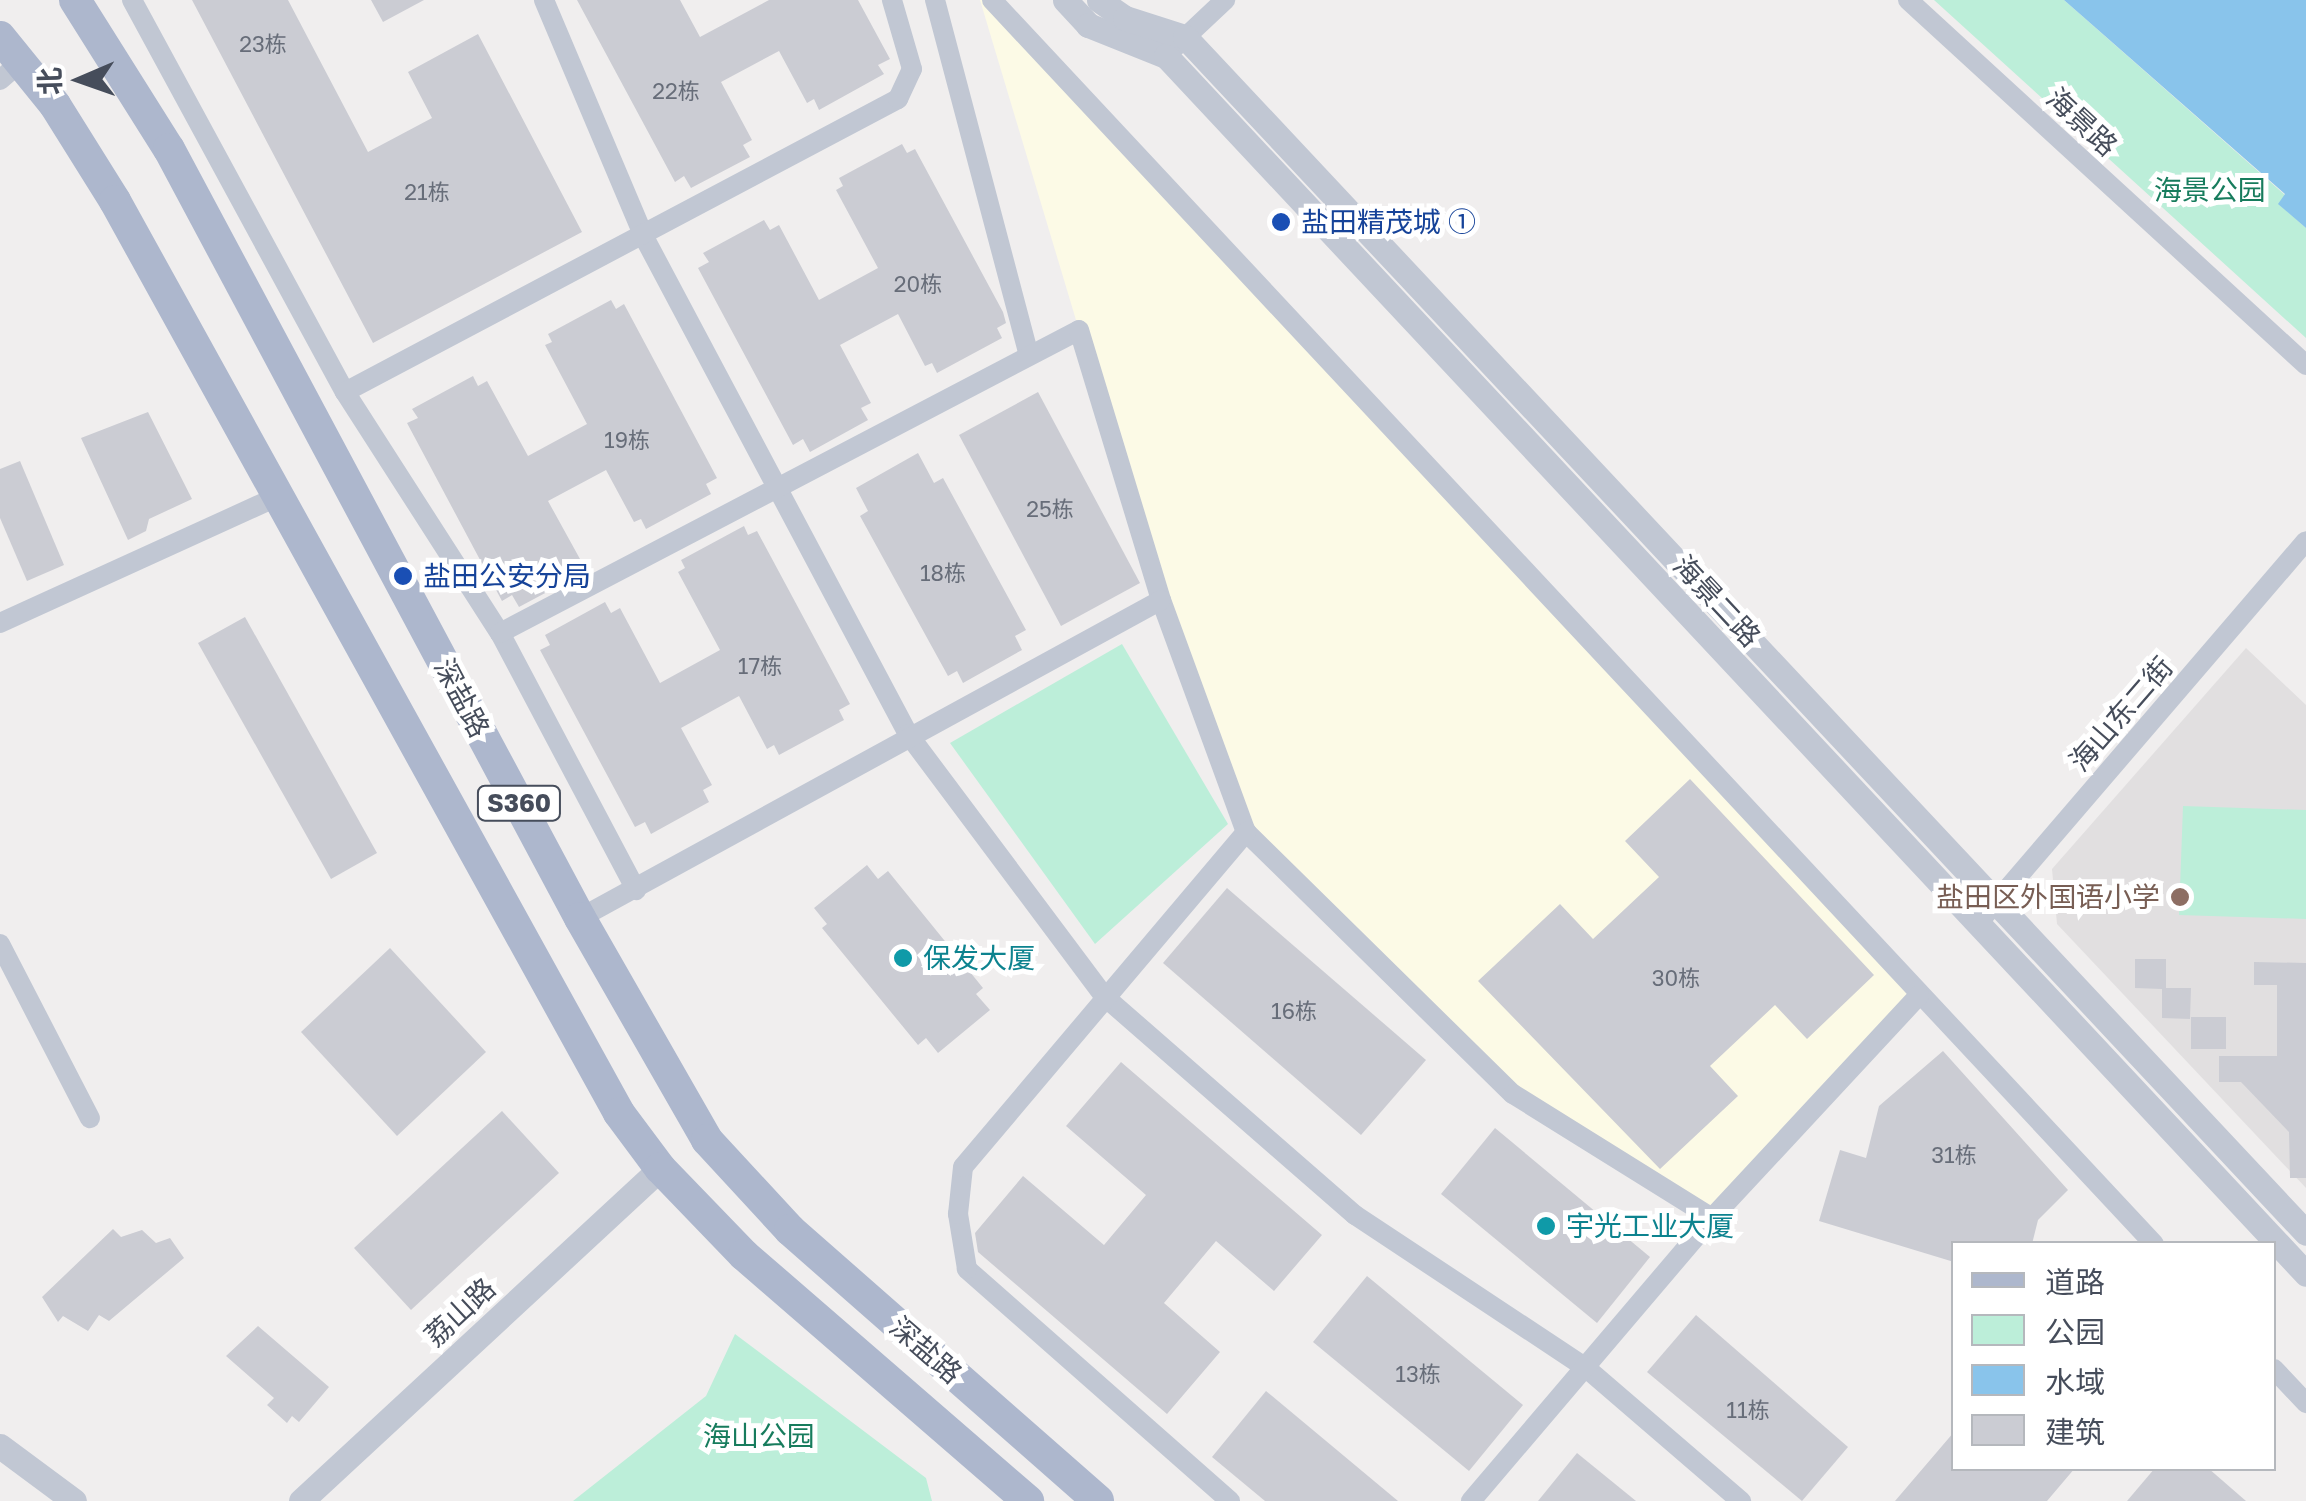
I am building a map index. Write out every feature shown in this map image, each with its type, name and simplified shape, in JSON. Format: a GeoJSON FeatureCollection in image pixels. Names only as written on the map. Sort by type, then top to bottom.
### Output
{"type":"FeatureCollection","features":[{"type":"Feature","properties":{"kind":"main road","name":"深盐路"},"geometry":{"type":"LineString","coordinates":[[75,0],[170,148],[580,918],[707,1140],[790,1230],[1098,1501]]}},
{"type":"Feature","properties":{"kind":"main road","name":"深盐路"},"geometry":{"type":"LineString","coordinates":[[0,36],[11,71],[86,150],[583,1054],[660,1168],[744,1255],[1028,1501]]}},
{"type":"Feature","properties":{"kind":"street"},"geometry":{"type":"LineString","coordinates":[[132,0],[346,392],[500,633],[636,890]]}},
{"type":"Feature","properties":{"kind":"street"},"geometry":{"type":"LineString","coordinates":[[544,0],[644,237],[908,734],[1105,997],[1355,1215],[1585,1367],[1740,1501]]}},
{"type":"Feature","properties":{"kind":"street"},"geometry":{"type":"LineString","coordinates":[[346,392],[898,99],[912,69],[892,0]]}},
{"type":"Feature","properties":{"kind":"street"},"geometry":{"type":"LineString","coordinates":[[935,0],[1028,353]]}},
{"type":"Feature","properties":{"kind":"street"},"geometry":{"type":"LineString","coordinates":[[992,0],[2151,1241]]}},
{"type":"Feature","properties":{"kind":"street","name":"海景二路"},"geometry":{"type":"LineString","coordinates":[[1064,0],[1088,25],[1166,56],[2275,1241]]}},
{"type":"Feature","properties":{"kind":"street","name":"海景二路"},"geometry":{"type":"LineString","coordinates":[[1099,0],[1125,18],[1185,38],[2306,1233]]}},
{"type":"Feature","properties":{"kind":"street"},"geometry":{"type":"LineString","coordinates":[[1166,56],[1225,0]]}},
{"type":"Feature","properties":{"kind":"street","name":"海景路"},"geometry":{"type":"LineString","coordinates":[[1908,0],[2306,365]]}},
{"type":"Feature","properties":{"kind":"street"},"geometry":{"type":"LineString","coordinates":[[500,633],[1028,353],[1079,330],[1161,600],[1246,832],[1513,1094],[1712,1218]]}},
{"type":"Feature","properties":{"kind":"street"},"geometry":{"type":"LineString","coordinates":[[0,623],[278,496]]}},
{"type":"Feature","properties":{"kind":"street","name":"海山东二街"},"geometry":{"type":"LineString","coordinates":[[1978,923],[2306,541]]}},
{"type":"Feature","properties":{"kind":"street"},"geometry":{"type":"LineString","coordinates":[[580,918],[908,734],[1161,600]]}},
{"type":"Feature","properties":{"kind":"street"},"geometry":{"type":"LineString","coordinates":[[1230,1501],[967,1269],[958,1214],[962,1167],[1246,832]]}},
{"type":"Feature","properties":{"kind":"street"},"geometry":{"type":"LineString","coordinates":[[0,944],[90,1118]]}},
{"type":"Feature","properties":{"kind":"street"},"geometry":{"type":"LineString","coordinates":[[1470,1501],[1712,1218],[1918,995]]}},
{"type":"Feature","properties":{"kind":"street","name":"荔山路"},"geometry":{"type":"LineString","coordinates":[[301,1501],[660,1168]]}},
{"type":"Feature","properties":{"kind":"street","name":"海景二路"},"geometry":{"type":"LineString","coordinates":[[2276,1242],[2306,1274]]}},
{"type":"Feature","properties":{"kind":"street"},"geometry":{"type":"LineString","coordinates":[[2276,1371],[2306,1403]]}},
{"type":"Feature","properties":{"kind":"street"},"geometry":{"type":"LineString","coordinates":[[0,1446],[74,1501]]}},
{"type":"Feature","properties":{"kind":"shaded area"},"geometry":{"type":"Polygon","coordinates":[[[980,0],[992,0],[1919,995],[1712,1218],[1513,1094],[1246,832],[1079,330],[980,0]]]}},
{"type":"Feature","properties":{"kind":"shaded area","name":"盐田区外国语小学"},"geometry":{"type":"Polygon","coordinates":[[[2246,648],[2306,705],[2306,1188],[2057,924],[2052,869],[2246,648]]]}},
{"type":"Feature","properties":{"kind":"green space","name":"海景公园"},"geometry":{"type":"Polygon","coordinates":[[[1934,0],[2064,0],[2285,195],[2279,204],[2306,228],[2306,338],[1934,0]]]}},
{"type":"Feature","properties":{"kind":"green space"},"geometry":{"type":"Polygon","coordinates":[[[1122,644],[1228,824],[1095,944],[950,743],[1122,644]]]}},
{"type":"Feature","properties":{"kind":"green space"},"geometry":{"type":"Polygon","coordinates":[[[2183,806],[2306,810],[2306,919],[2179,915],[2183,806]]]}},
{"type":"Feature","properties":{"kind":"green space","name":"海山公园"},"geometry":{"type":"Polygon","coordinates":[[[735,1334],[926,1478],[932,1501],[573,1501],[706,1396],[735,1334]]]}},
{"type":"Feature","properties":{"kind":"water"},"geometry":{"type":"Polygon","coordinates":[[[2064,0],[2306,0],[2306,228],[2278,204],[2285,194],[2064,0]]]}},
{"type":"Feature","properties":{"kind":"building"},"geometry":{"type":"Polygon","coordinates":[[[192,0],[288,0],[368,152],[432,118],[408,72],[478,34],[582,232],[373,343],[192,0]]]}},
{"type":"Feature","properties":{"kind":"building"},"geometry":{"type":"Polygon","coordinates":[[[371,0],[424,0],[383,22],[371,0]]]}},
{"type":"Feature","properties":{"kind":"building"},"geometry":{"type":"Polygon","coordinates":[[[577,0],[680,0],[700,37],[769,0],[858,0],[890,59],[878,65],[884,74],[819,110],[814,99],[807,103],[779,51],[721,82],[752,140],[743,145],[750,157],[691,188],[684,176],[675,182],[577,0]]]}},
{"type":"Feature","properties":{"kind":"building"},"geometry":{"type":"Polygon","coordinates":[[[902,144],[907,153],[915,149],[1003,312],[1006,323],[997,328],[1002,338],[937,373],[932,363],[925,366],[898,314],[840,345],[871,403],[861,408],[868,420],[810,452],[803,439],[793,445],[698,268],[709,262],[703,253],[764,220],[770,230],[779,225],[819,300],[878,268],[836,190],[843,186],[839,178],[902,144]]]}},
{"type":"Feature","properties":{"kind":"building"},"geometry":{"type":"Polygon","coordinates":[[[611,300],[616,309],[624,304],[717,478],[706,484],[711,494],[646,529],[641,519],[634,522],[606,470],[548,501],[580,559],[571,564],[577,576],[519,607],[512,595],[502,601],[407,423],[418,418],[412,409],[473,376],[478,386],[487,381],[528,456],[587,424],[545,345],[552,342],[548,334],[611,300]]]}},
{"type":"Feature","properties":{"kind":"building"},"geometry":{"type":"Polygon","coordinates":[[[1038,392],[1140,583],[1061,626],[959,435],[1038,392]]]}},
{"type":"Feature","properties":{"kind":"building"},"geometry":{"type":"Polygon","coordinates":[[[148,412],[192,499],[149,519],[146,531],[128,540],[81,438],[148,412]]]}},
{"type":"Feature","properties":{"kind":"building"},"geometry":{"type":"Polygon","coordinates":[[[918,453],[934,483],[943,478],[1026,630],[1015,636],[1022,650],[963,683],[957,671],[948,676],[860,516],[868,511],[856,488],[918,453]]]}},
{"type":"Feature","properties":{"kind":"building"},"geometry":{"type":"Polygon","coordinates":[[[20,461],[64,565],[27,581],[0,518],[0,469],[20,461]]]}},
{"type":"Feature","properties":{"kind":"building"},"geometry":{"type":"Polygon","coordinates":[[[744,526],[748,535],[757,531],[850,704],[839,710],[844,720],[779,755],[774,745],[767,749],[739,696],[681,728],[712,785],[703,790],[709,802],[651,834],[645,822],[635,827],[540,650],[550,645],[545,635],[605,602],[611,613],[620,608],[660,683],[720,650],[678,572],[685,568],[681,560],[744,526]]]}},
{"type":"Feature","properties":{"kind":"building"},"geometry":{"type":"Polygon","coordinates":[[[245,617],[377,853],[331,879],[198,643],[245,617]]]}},
{"type":"Feature","properties":{"kind":"building"},"geometry":{"type":"Polygon","coordinates":[[[1690,779],[1874,975],[1807,1039],[1775,1005],[1710,1066],[1738,1096],[1660,1169],[1478,981],[1560,904],[1593,939],[1659,877],[1625,841],[1690,779]]]}},
{"type":"Feature","properties":{"kind":"building","name":"保发大厦"},"geometry":{"type":"Polygon","coordinates":[[[867,865],[878,879],[888,871],[983,988],[976,994],[990,1010],[938,1053],[926,1038],[918,1045],[822,928],[827,924],[814,908],[867,865]]]}},
{"type":"Feature","properties":{"kind":"building"},"geometry":{"type":"Polygon","coordinates":[[[1227,888],[1426,1060],[1361,1135],[1163,963],[1227,888]]]}},
{"type":"Feature","properties":{"kind":"building"},"geometry":{"type":"Polygon","coordinates":[[[390,948],[486,1052],[397,1136],[301,1032],[390,948]]]}},
{"type":"Feature","properties":{"kind":"building"},"geometry":{"type":"Polygon","coordinates":[[[2135,959],[2166,959],[2166,988],[2191,988],[2190,1019],[2162,1018],[2162,989],[2135,988],[2135,959]]]}},
{"type":"Feature","properties":{"kind":"building"},"geometry":{"type":"Polygon","coordinates":[[[2254,962],[2306,963],[2306,1178],[2290,1178],[2289,1132],[2241,1082],[2219,1082],[2219,1056],[2277,1056],[2277,985],[2254,985],[2254,962]]]}},
{"type":"Feature","properties":{"kind":"building"},"geometry":{"type":"Polygon","coordinates":[[[2191,1017],[2226,1017],[2226,1049],[2191,1049],[2191,1017]]]}},
{"type":"Feature","properties":{"kind":"building"},"geometry":{"type":"Polygon","coordinates":[[[1943,1051],[2068,1190],[2038,1220],[2033,1241],[1951,1241],[1951,1261],[1819,1221],[1840,1150],[1866,1158],[1879,1106],[1943,1051]]]}},
{"type":"Feature","properties":{"kind":"building"},"geometry":{"type":"Polygon","coordinates":[[[1121,1062],[1322,1235],[1274,1291],[1216,1241],[1164,1303],[1220,1352],[1167,1414],[978,1252],[975,1233],[1023,1176],[1104,1245],[1146,1195],[1066,1126],[1121,1062]]]}},
{"type":"Feature","properties":{"kind":"building"},"geometry":{"type":"Polygon","coordinates":[[[502,1111],[559,1173],[411,1310],[354,1248],[502,1111]]]}},
{"type":"Feature","properties":{"kind":"building","name":"宇光工业大厦"},"geometry":{"type":"Polygon","coordinates":[[[1495,1128],[1650,1257],[1597,1323],[1441,1194],[1495,1128]]]}},
{"type":"Feature","properties":{"kind":"building"},"geometry":{"type":"Polygon","coordinates":[[[113,1229],[121,1237],[142,1230],[156,1243],[170,1238],[184,1258],[109,1321],[99,1315],[88,1331],[63,1316],[58,1322],[42,1297],[113,1229]]]}},
{"type":"Feature","properties":{"kind":"building"},"geometry":{"type":"Polygon","coordinates":[[[1367,1276],[1523,1405],[1469,1471],[1313,1342],[1367,1276]]]}},
{"type":"Feature","properties":{"kind":"building"},"geometry":{"type":"Polygon","coordinates":[[[1696,1315],[1848,1447],[1802,1501],[1647,1372],[1696,1315]]]}},
{"type":"Feature","properties":{"kind":"building"},"geometry":{"type":"Polygon","coordinates":[[[258,1326],[329,1387],[299,1422],[292,1416],[287,1423],[267,1405],[274,1398],[226,1356],[258,1326]]]}},
{"type":"Feature","properties":{"kind":"building"},"geometry":{"type":"Polygon","coordinates":[[[1266,1391],[1398,1501],[1265,1501],[1212,1457],[1266,1391]]]}},
{"type":"Feature","properties":{"kind":"building"},"geometry":{"type":"Polygon","coordinates":[[[1951,1436],[1951,1471],[2072,1471],[2047,1501],[1895,1501],[1951,1436]]]}},
{"type":"Feature","properties":{"kind":"building"},"geometry":{"type":"Polygon","coordinates":[[[1577,1453],[1636,1501],[1538,1501],[1577,1453]]]}},
{"type":"Feature","properties":{"kind":"building"},"geometry":{"type":"Polygon","coordinates":[[[2152,1471],[2211,1471],[2246,1501],[2127,1501],[2152,1471]]]}},
{"type":"Feature","properties":{"kind":"place","name":"盐田精茂城 ①"},"geometry":{"type":"Point","coordinates":[1281,222]}},
{"type":"Feature","properties":{"kind":"place","name":"盐田公安分局"},"geometry":{"type":"Point","coordinates":[403,576]}},
{"type":"Feature","properties":{"kind":"place","name":"盐田区外国语小学"},"geometry":{"type":"Point","coordinates":[2180,897]}},
{"type":"Feature","properties":{"kind":"place","name":"保发大厦"},"geometry":{"type":"Point","coordinates":[903,958]}},
{"type":"Feature","properties":{"kind":"place","name":"宇光工业大厦"},"geometry":{"type":"Point","coordinates":[1546,1226]}}]}
